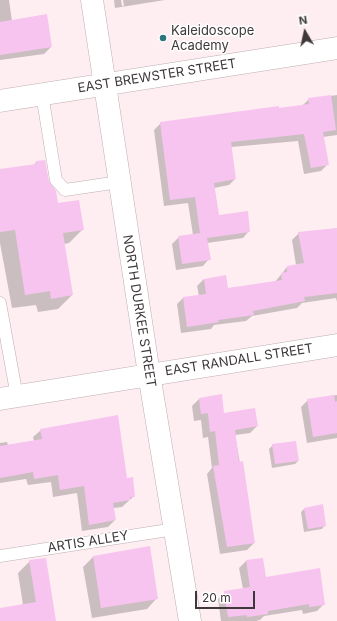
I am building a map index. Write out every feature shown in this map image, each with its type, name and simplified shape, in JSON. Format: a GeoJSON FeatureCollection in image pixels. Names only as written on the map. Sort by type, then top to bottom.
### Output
{"type":"FeatureCollection","features":[{"type":"Feature","properties":{"kind":"street","name":"NORTH DURKEE STREET"},"geometry":{"type":"LineString","coordinates":[[92,0],[149,374],[190,621]]}},
{"type":"Feature","properties":{"kind":"street","name":"EAST BREWSTER STREET"},"geometry":{"type":"LineString","coordinates":[[0,101],[337,48]]}},
{"type":"Feature","properties":{"kind":"street","name":"EAST RANDALL STREET"},"geometry":{"type":"LineString","coordinates":[[9,398],[149,374],[337,345]]}},
{"type":"Feature","properties":{"kind":"lane"},"geometry":{"type":"LineString","coordinates":[[42,94],[56,180],[65,190],[119,182]]}},
{"type":"Feature","properties":{"kind":"lane"},"geometry":{"type":"LineString","coordinates":[[0,303],[9,398]]}},
{"type":"Feature","properties":{"kind":"lane","name":"ARTIS ALLEY"},"geometry":{"type":"LineString","coordinates":[[0,556],[175,529]]}},
{"type":"Feature","properties":{"kind":"building"},"geometry":{"type":"Polygon","coordinates":[[[47,14],[52,47],[0,55],[0,22],[47,14]]]}},
{"type":"Feature","properties":{"kind":"building"},"geometry":{"type":"Polygon","coordinates":[[[331,95],[336,130],[323,132],[329,165],[311,168],[304,134],[231,142],[236,179],[214,183],[219,215],[248,211],[250,232],[207,238],[211,260],[182,264],[178,236],[200,233],[195,197],[170,200],[160,122],[279,106],[279,108],[309,104],[308,98],[331,95]]]}},
{"type":"Feature","properties":{"kind":"building"},"geometry":{"type":"Polygon","coordinates":[[[45,160],[49,181],[56,191],[58,203],[79,200],[84,230],[63,233],[73,295],[51,299],[50,291],[25,295],[15,230],[0,232],[0,169],[36,164],[36,161],[45,160]]]}},
{"type":"Feature","properties":{"kind":"building"},"geometry":{"type":"Polygon","coordinates":[[[337,228],[337,293],[304,297],[305,301],[253,311],[254,315],[218,320],[219,322],[187,327],[183,297],[206,294],[204,279],[226,275],[228,288],[282,280],[281,273],[287,272],[287,266],[304,263],[298,232],[337,228]]]}},
{"type":"Feature","properties":{"kind":"building"},"geometry":{"type":"Polygon","coordinates":[[[222,394],[224,413],[255,408],[258,426],[235,430],[239,462],[243,461],[255,543],[227,547],[213,466],[219,465],[215,431],[210,432],[208,413],[201,414],[199,398],[222,394]]]}},
{"type":"Feature","properties":{"kind":"building"},"geometry":{"type":"Polygon","coordinates":[[[334,395],[335,402],[337,401],[337,433],[313,437],[307,399],[334,395]]]}},
{"type":"Feature","properties":{"kind":"building"},"geometry":{"type":"Polygon","coordinates":[[[118,415],[127,478],[133,477],[135,497],[130,497],[130,500],[113,503],[116,520],[89,525],[84,486],[60,490],[58,475],[34,479],[33,472],[0,478],[0,446],[42,439],[40,429],[118,415]]]}},
{"type":"Feature","properties":{"kind":"building"},"geometry":{"type":"Polygon","coordinates":[[[296,441],[299,461],[275,464],[272,444],[296,441]]]}},
{"type":"Feature","properties":{"kind":"building"},"geometry":{"type":"Polygon","coordinates":[[[323,504],[326,526],[308,529],[304,508],[323,504]]]}},
{"type":"Feature","properties":{"kind":"building"},"geometry":{"type":"Polygon","coordinates":[[[150,546],[158,599],[101,608],[93,556],[150,546]]]}},
{"type":"Feature","properties":{"kind":"building"},"geometry":{"type":"Polygon","coordinates":[[[46,558],[56,621],[0,621],[0,608],[36,602],[29,560],[46,558]]]}},
{"type":"Feature","properties":{"kind":"building"},"geometry":{"type":"Polygon","coordinates":[[[263,558],[266,577],[320,568],[325,605],[309,607],[309,604],[268,611],[268,614],[247,617],[247,615],[228,617],[224,591],[250,587],[246,560],[263,558]]]}},
{"type":"Feature","properties":{"kind":"place","name":"Kaleidoscope Academy"},"geometry":{"type":"Point","coordinates":[163,38]}}]}
